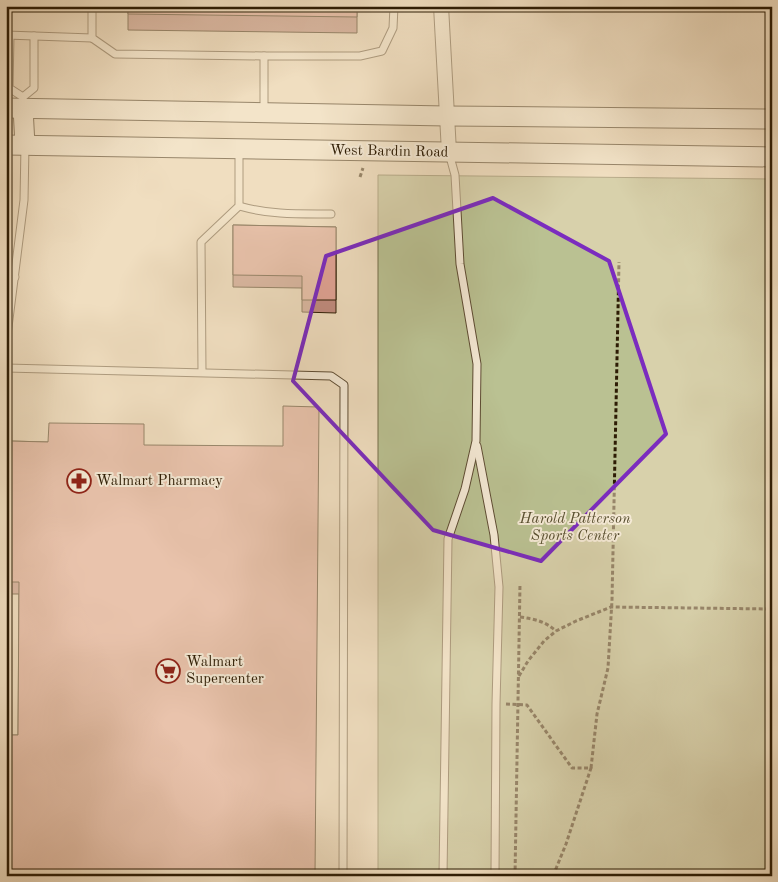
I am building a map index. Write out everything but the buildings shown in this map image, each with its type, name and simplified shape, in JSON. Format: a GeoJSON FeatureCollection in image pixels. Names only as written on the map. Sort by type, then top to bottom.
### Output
{"type":"FeatureCollection","features":[{"type":"Feature","properties":{"kind":"main road"},"geometry":{"type":"LineString","coordinates":[[16,145],[17,104],[447,116],[772,119]]}},
{"type":"Feature","properties":{"kind":"main road","name":"West Bardin Road"},"geometry":{"type":"LineString","coordinates":[[16,145],[772,157]]}},
{"type":"Feature","properties":{"kind":"street"},"geometry":{"type":"LineString","coordinates":[[441,6],[449,152]]}},
{"type":"Feature","properties":{"kind":"lane"},"geometry":{"type":"LineString","coordinates":[[92,6],[92,38]]}},
{"type":"Feature","properties":{"kind":"lane"},"geometry":{"type":"LineString","coordinates":[[34,36],[34,88],[17,104],[9,88],[8,35],[92,38],[116,54],[360,56],[382,51],[394,28],[394,6]]}},
{"type":"Feature","properties":{"kind":"lane"},"geometry":{"type":"LineString","coordinates":[[264,56],[264,112]]}},
{"type":"Feature","properties":{"kind":"lane"},"geometry":{"type":"LineString","coordinates":[[6,343],[8,319],[16,277],[24,200],[16,145]]}},
{"type":"Feature","properties":{"kind":"lane"},"geometry":{"type":"LineString","coordinates":[[202,372],[202,242],[239,206],[239,149]]}},
{"type":"Feature","properties":{"kind":"lane"},"geometry":{"type":"LineString","coordinates":[[449,152],[455,175],[460,264],[477,364],[476,441],[494,535],[499,587],[494,876]]}},
{"type":"Feature","properties":{"kind":"lane"},"geometry":{"type":"LineString","coordinates":[[239,206],[260,212],[331,214]]}},
{"type":"Feature","properties":{"kind":"lane"},"geometry":{"type":"LineString","coordinates":[[6,277],[16,277]]}},
{"type":"Feature","properties":{"kind":"lane"},"geometry":{"type":"LineString","coordinates":[[6,368],[331,376],[344,385],[342,876]]}},
{"type":"Feature","properties":{"kind":"lane"},"geometry":{"type":"LineString","coordinates":[[443,876],[448,539],[465,489],[476,441]]}},
{"type":"Feature","properties":{"kind":"path"},"geometry":{"type":"LineString","coordinates":[[553,876],[566,844],[591,768],[597,714],[608,668],[619,262]]}},
{"type":"Feature","properties":{"kind":"path"},"geometry":{"type":"LineString","coordinates":[[515,876],[520,584]]}},
{"type":"Feature","properties":{"kind":"path"},"geometry":{"type":"LineString","coordinates":[[519,676],[544,641],[556,631],[576,620],[611,607],[772,609]]}},
{"type":"Feature","properties":{"kind":"path"},"geometry":{"type":"LineString","coordinates":[[520,617],[534,618],[549,625],[556,631]]}},
{"type":"Feature","properties":{"kind":"path"},"geometry":{"type":"LineString","coordinates":[[496,704],[527,705],[572,768],[591,768]]}},
{"type":"Feature","properties":{"kind":"highlighted area"},"geometry":{"type":"Polygon","coordinates":[[[493,198],[609,261],[666,434],[541,561],[433,530],[293,381],[326,256],[493,198]]]}},
{"type":"Feature","properties":{"kind":"green space","name":"Harold Patterson Sports Center"},"geometry":{"type":"Polygon","coordinates":[[[378,175],[772,179],[772,876],[378,876],[378,175]]]}},
{"type":"Feature","properties":{"kind":"place","name":"Walmart Pharmacy"},"geometry":{"type":"Point","coordinates":[79,481]}},
{"type":"Feature","properties":{"kind":"place","name":"Walmart Supercenter"},"geometry":{"type":"Point","coordinates":[168,671]}}]}
